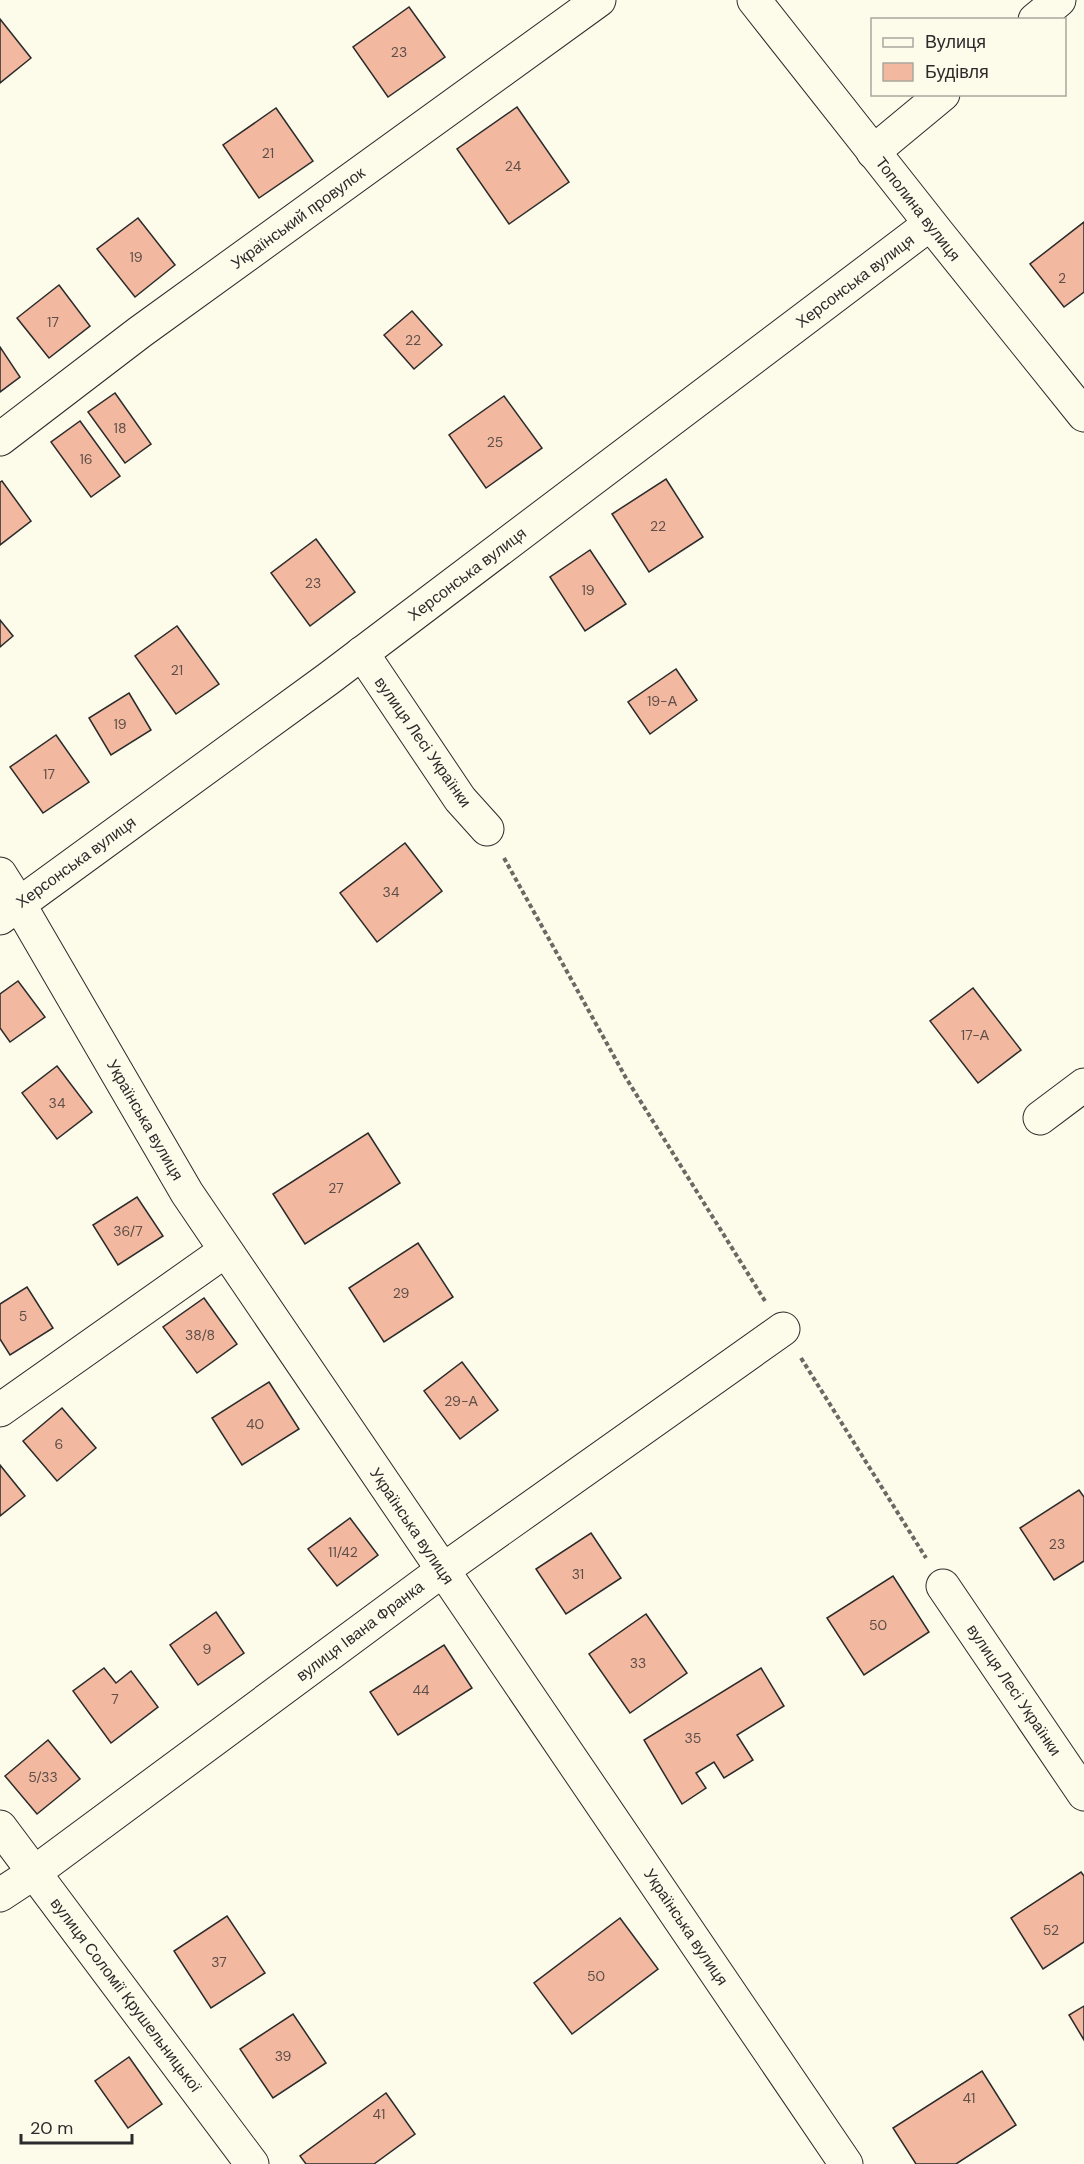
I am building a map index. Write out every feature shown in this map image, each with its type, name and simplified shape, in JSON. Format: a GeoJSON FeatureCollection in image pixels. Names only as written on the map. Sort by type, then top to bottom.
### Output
{"type":"FeatureCollection","features":[{"type":"Feature","properties":{"kind":"street","name":"Український провулок"},"geometry":{"type":"LineString","coordinates":[[0,439],[149,325],[599,0]]}},
{"type":"Feature","properties":{"kind":"street","name":"Тополина вулиця"},"geometry":{"type":"LineString","coordinates":[[754,0],[1084,416]]}},
{"type":"Feature","properties":{"kind":"street"},"geometry":{"type":"LineString","coordinates":[[1037,18],[1059,0]]}},
{"type":"Feature","properties":{"kind":"street"},"geometry":{"type":"LineString","coordinates":[[873,152],[941,96]]}},
{"type":"Feature","properties":{"kind":"street","name":"Херсонська вулиця"},"geometry":{"type":"LineString","coordinates":[[10,911],[362,653],[930,224]]}},
{"type":"Feature","properties":{"kind":"street","name":"вулиця Лесі Українки"},"geometry":{"type":"LineString","coordinates":[[362,653],[460,799],[487,829]]}},
{"type":"Feature","properties":{"kind":"street","name":"Українська вулиця"},"geometry":{"type":"LineString","coordinates":[[0,874],[10,911],[225,1251],[846,2164]]}},
{"type":"Feature","properties":{"kind":"street"},"geometry":{"type":"LineString","coordinates":[[1041,1118],[1084,1084]]}},
{"type":"Feature","properties":{"kind":"street"},"geometry":{"type":"LineString","coordinates":[[0,1410],[225,1251]]}},
{"type":"Feature","properties":{"kind":"street","name":"вулиця Івана Франка"},"geometry":{"type":"LineString","coordinates":[[0,1895],[35,1872],[443,1570],[783,1329]]}},
{"type":"Feature","properties":{"kind":"street","name":"вулиця Лесі Українки"},"geometry":{"type":"LineString","coordinates":[[943,1586],[1084,1794]]}},
{"type":"Feature","properties":{"kind":"street","name":"вулиця Соломії Крушельницької"},"geometry":{"type":"LineString","coordinates":[[0,1827],[252,2164]]}},
{"type":"Feature","properties":{"kind":"path"},"geometry":{"type":"LineString","coordinates":[[487,829],[626,1078],[943,1586]]}},
{"type":"Feature","properties":{"kind":"building"},"geometry":{"type":"Polygon","coordinates":[[[409,7],[445,57],[388,97],[353,47],[409,7]]]}},
{"type":"Feature","properties":{"kind":"building"},"geometry":{"type":"Polygon","coordinates":[[[0,19],[31,58],[0,83],[0,19]]]}},
{"type":"Feature","properties":{"kind":"building"},"geometry":{"type":"Polygon","coordinates":[[[517,107],[569,182],[509,224],[457,149],[517,107]]]}},
{"type":"Feature","properties":{"kind":"building"},"geometry":{"type":"Polygon","coordinates":[[[276,108],[313,161],[259,198],[223,145],[276,108]]]}},
{"type":"Feature","properties":{"kind":"building"},"geometry":{"type":"Polygon","coordinates":[[[138,218],[175,265],[135,297],[97,249],[138,218]]]}},
{"type":"Feature","properties":{"kind":"building"},"geometry":{"type":"Polygon","coordinates":[[[1084,222],[1084,292],[1064,307],[1030,264],[1084,222]]]}},
{"type":"Feature","properties":{"kind":"building"},"geometry":{"type":"Polygon","coordinates":[[[59,285],[90,326],[49,358],[17,318],[59,285]]]}},
{"type":"Feature","properties":{"kind":"building"},"geometry":{"type":"Polygon","coordinates":[[[412,311],[442,345],[414,369],[384,335],[412,311]]]}},
{"type":"Feature","properties":{"kind":"building"},"geometry":{"type":"Polygon","coordinates":[[[0,347],[20,377],[0,392],[0,347]]]}},
{"type":"Feature","properties":{"kind":"building"},"geometry":{"type":"Polygon","coordinates":[[[115,393],[151,444],[125,463],[88,412],[115,393]]]}},
{"type":"Feature","properties":{"kind":"building"},"geometry":{"type":"Polygon","coordinates":[[[504,396],[542,448],[486,488],[449,435],[504,396]]]}},
{"type":"Feature","properties":{"kind":"building"},"geometry":{"type":"Polygon","coordinates":[[[80,421],[120,476],[91,497],[51,442],[80,421]]]}},
{"type":"Feature","properties":{"kind":"building"},"geometry":{"type":"Polygon","coordinates":[[[666,479],[703,537],[649,572],[612,514],[666,479]]]}},
{"type":"Feature","properties":{"kind":"building"},"geometry":{"type":"Polygon","coordinates":[[[2,481],[31,521],[0,545],[0,482],[2,481]]]}},
{"type":"Feature","properties":{"kind":"building"},"geometry":{"type":"Polygon","coordinates":[[[316,539],[355,592],[310,626],[271,573],[316,539]]]}},
{"type":"Feature","properties":{"kind":"building"},"geometry":{"type":"Polygon","coordinates":[[[590,550],[626,604],[585,631],[550,577],[590,550]]]}},
{"type":"Feature","properties":{"kind":"building"},"geometry":{"type":"Polygon","coordinates":[[[0,620],[13,636],[0,647],[0,620]]]}},
{"type":"Feature","properties":{"kind":"building"},"geometry":{"type":"Polygon","coordinates":[[[177,626],[219,684],[176,714],[135,656],[177,626]]]}},
{"type":"Feature","properties":{"kind":"building"},"geometry":{"type":"Polygon","coordinates":[[[676,669],[697,700],[650,734],[628,702],[676,669]]]}},
{"type":"Feature","properties":{"kind":"building"},"geometry":{"type":"Polygon","coordinates":[[[129,693],[151,730],[111,755],[89,718],[129,693]]]}},
{"type":"Feature","properties":{"kind":"building"},"geometry":{"type":"Polygon","coordinates":[[[56,735],[89,782],[43,813],[10,767],[56,735]]]}},
{"type":"Feature","properties":{"kind":"building"},"geometry":{"type":"Polygon","coordinates":[[[405,843],[442,891],[377,942],[340,893],[405,843]]]}},
{"type":"Feature","properties":{"kind":"building"},"geometry":{"type":"Polygon","coordinates":[[[18,981],[45,1017],[10,1042],[0,1028],[0,994],[18,981]]]}},
{"type":"Feature","properties":{"kind":"building"},"geometry":{"type":"Polygon","coordinates":[[[973,988],[1021,1050],[978,1083],[930,1021],[973,988]]]}},
{"type":"Feature","properties":{"kind":"building"},"geometry":{"type":"Polygon","coordinates":[[[57,1066],[92,1112],[57,1139],[22,1093],[57,1066]]]}},
{"type":"Feature","properties":{"kind":"building"},"geometry":{"type":"Polygon","coordinates":[[[368,1133],[400,1183],[305,1244],[273,1194],[368,1133]]]}},
{"type":"Feature","properties":{"kind":"building"},"geometry":{"type":"Polygon","coordinates":[[[137,1197],[163,1236],[118,1265],[93,1225],[137,1197]]]}},
{"type":"Feature","properties":{"kind":"building"},"geometry":{"type":"Polygon","coordinates":[[[418,1243],[453,1297],[384,1342],[349,1288],[418,1243]]]}},
{"type":"Feature","properties":{"kind":"building"},"geometry":{"type":"Polygon","coordinates":[[[27,1287],[53,1328],[10,1355],[0,1339],[0,1304],[27,1287]]]}},
{"type":"Feature","properties":{"kind":"building"},"geometry":{"type":"Polygon","coordinates":[[[204,1298],[237,1344],[197,1373],[163,1327],[204,1298]]]}},
{"type":"Feature","properties":{"kind":"building"},"geometry":{"type":"Polygon","coordinates":[[[462,1362],[498,1410],[460,1439],[424,1391],[462,1362]]]}},
{"type":"Feature","properties":{"kind":"building"},"geometry":{"type":"Polygon","coordinates":[[[269,1382],[299,1429],[242,1465],[212,1418],[269,1382]]]}},
{"type":"Feature","properties":{"kind":"building"},"geometry":{"type":"Polygon","coordinates":[[[62,1408],[96,1448],[57,1481],[23,1441],[62,1408]]]}},
{"type":"Feature","properties":{"kind":"building"},"geometry":{"type":"Polygon","coordinates":[[[0,1465],[25,1496],[0,1516],[0,1465]]]}},
{"type":"Feature","properties":{"kind":"building"},"geometry":{"type":"Polygon","coordinates":[[[1079,1490],[1084,1497],[1084,1561],[1054,1580],[1020,1528],[1079,1490]]]}},
{"type":"Feature","properties":{"kind":"building"},"geometry":{"type":"Polygon","coordinates":[[[350,1518],[378,1555],[337,1586],[308,1549],[350,1518]]]}},
{"type":"Feature","properties":{"kind":"building"},"geometry":{"type":"Polygon","coordinates":[[[591,1533],[621,1578],[566,1614],[536,1569],[591,1533]]]}},
{"type":"Feature","properties":{"kind":"building"},"geometry":{"type":"Polygon","coordinates":[[[893,1576],[929,1632],[864,1675],[827,1618],[893,1576]]]}},
{"type":"Feature","properties":{"kind":"building"},"geometry":{"type":"Polygon","coordinates":[[[216,1612],[244,1653],[198,1685],[170,1645],[216,1612]]]}},
{"type":"Feature","properties":{"kind":"building"},"geometry":{"type":"Polygon","coordinates":[[[646,1614],[687,1673],[630,1713],[589,1654],[646,1614]]]}},
{"type":"Feature","properties":{"kind":"building"},"geometry":{"type":"Polygon","coordinates":[[[444,1645],[472,1688],[398,1735],[370,1692],[444,1645]]]}},
{"type":"Feature","properties":{"kind":"building"},"geometry":{"type":"Polygon","coordinates":[[[104,1668],[116,1683],[131,1671],[158,1707],[111,1743],[73,1691],[104,1668]]]}},
{"type":"Feature","properties":{"kind":"building"},"geometry":{"type":"Polygon","coordinates":[[[761,1668],[784,1706],[737,1735],[753,1760],[724,1778],[714,1762],[696,1773],[706,1788],[682,1804],[644,1740],[761,1668]]]}},
{"type":"Feature","properties":{"kind":"building"},"geometry":{"type":"Polygon","coordinates":[[[48,1740],[80,1779],[37,1814],[5,1776],[48,1740]]]}},
{"type":"Feature","properties":{"kind":"building"},"geometry":{"type":"Polygon","coordinates":[[[1081,1872],[1084,1876],[1084,1942],[1043,1969],[1011,1918],[1081,1872]]]}},
{"type":"Feature","properties":{"kind":"building"},"geometry":{"type":"Polygon","coordinates":[[[227,1916],[265,1973],[211,2008],[174,1951],[227,1916]]]}},
{"type":"Feature","properties":{"kind":"building"},"geometry":{"type":"Polygon","coordinates":[[[620,1918],[658,1969],[572,2034],[534,1983],[620,1918]]]}},
{"type":"Feature","properties":{"kind":"building"},"geometry":{"type":"Polygon","coordinates":[[[1084,2006],[1084,2040],[1069,2015],[1084,2006]]]}},
{"type":"Feature","properties":{"kind":"building"},"geometry":{"type":"Polygon","coordinates":[[[293,2014],[326,2063],[273,2098],[240,2049],[293,2014]]]}},
{"type":"Feature","properties":{"kind":"building"},"geometry":{"type":"Polygon","coordinates":[[[129,2057],[162,2104],[128,2128],[95,2081],[129,2057]]]}},
{"type":"Feature","properties":{"kind":"building"},"geometry":{"type":"Polygon","coordinates":[[[982,2071],[1016,2125],[956,2164],[916,2164],[893,2128],[982,2071]]]}},
{"type":"Feature","properties":{"kind":"building"},"geometry":{"type":"Polygon","coordinates":[[[386,2093],[415,2134],[374,2164],[306,2164],[300,2156],[386,2093]]]}}]}
